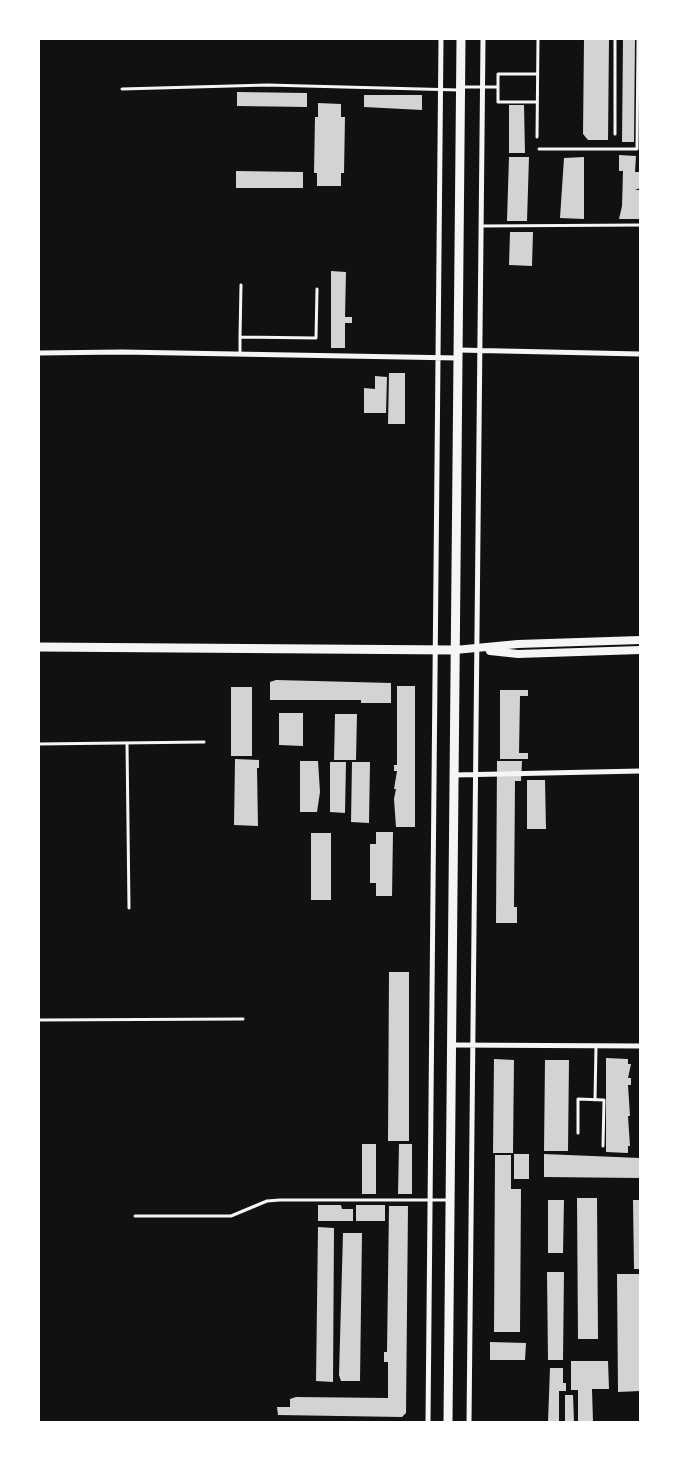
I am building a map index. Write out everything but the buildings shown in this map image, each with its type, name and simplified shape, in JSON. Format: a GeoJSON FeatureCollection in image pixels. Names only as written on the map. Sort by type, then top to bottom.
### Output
{"type":"FeatureCollection","features":[{"type":"Feature","properties":{"kind":"main road"},"geometry":{"type":"LineString","coordinates":[[448,1422],[461,39]]}},
{"type":"Feature","properties":{"kind":"main road"},"geometry":{"type":"LineString","coordinates":[[476,650],[518,644],[640,640]]}},
{"type":"Feature","properties":{"kind":"main road"},"geometry":{"type":"LineString","coordinates":[[39,646],[476,650],[518,654],[640,650]]}},
{"type":"Feature","properties":{"kind":"street"},"geometry":{"type":"LineString","coordinates":[[428,1422],[441,39]]}},
{"type":"Feature","properties":{"kind":"street"},"geometry":{"type":"LineString","coordinates":[[469,1422],[483,39]]}},
{"type":"Feature","properties":{"kind":"street"},"geometry":{"type":"LineString","coordinates":[[39,353],[240,353],[437,357],[480,351],[640,354]]}},
{"type":"Feature","properties":{"kind":"street"},"geometry":{"type":"LineString","coordinates":[[454,775],[640,771]]}},
{"type":"Feature","properties":{"kind":"street"},"geometry":{"type":"LineString","coordinates":[[451,1045],[640,1046]]}},
{"type":"Feature","properties":{"kind":"lane"},"geometry":{"type":"LineString","coordinates":[[537,137],[538,39]]}},
{"type":"Feature","properties":{"kind":"lane"},"geometry":{"type":"LineString","coordinates":[[615,39],[615,134]]}},
{"type":"Feature","properties":{"kind":"lane"},"geometry":{"type":"LineString","coordinates":[[539,149],[637,149],[638,39]]}},
{"type":"Feature","properties":{"kind":"lane"},"geometry":{"type":"LineString","coordinates":[[537,74],[498,74],[498,102],[537,102]]}},
{"type":"Feature","properties":{"kind":"lane"},"geometry":{"type":"LineString","coordinates":[[122,89],[267,85],[441,90],[498,87]]}},
{"type":"Feature","properties":{"kind":"lane"},"geometry":{"type":"LineString","coordinates":[[481,226],[640,225]]}},
{"type":"Feature","properties":{"kind":"lane"},"geometry":{"type":"LineString","coordinates":[[240,353],[241,285]]}},
{"type":"Feature","properties":{"kind":"lane"},"geometry":{"type":"LineString","coordinates":[[240,337],[316,338],[317,289]]}},
{"type":"Feature","properties":{"kind":"lane"},"geometry":{"type":"LineString","coordinates":[[39,744],[204,742]]}},
{"type":"Feature","properties":{"kind":"lane"},"geometry":{"type":"LineString","coordinates":[[127,743],[129,908]]}},
{"type":"Feature","properties":{"kind":"lane"},"geometry":{"type":"LineString","coordinates":[[39,1020],[243,1019]]}},
{"type":"Feature","properties":{"kind":"lane"},"geometry":{"type":"LineString","coordinates":[[595,1100],[596,1046]]}},
{"type":"Feature","properties":{"kind":"lane"},"geometry":{"type":"LineString","coordinates":[[578,1133],[578,1099],[604,1100],[603,1146]]}},
{"type":"Feature","properties":{"kind":"lane"},"geometry":{"type":"LineString","coordinates":[[135,1216],[231,1216],[267,1201],[280,1200],[450,1200]]}}]}
